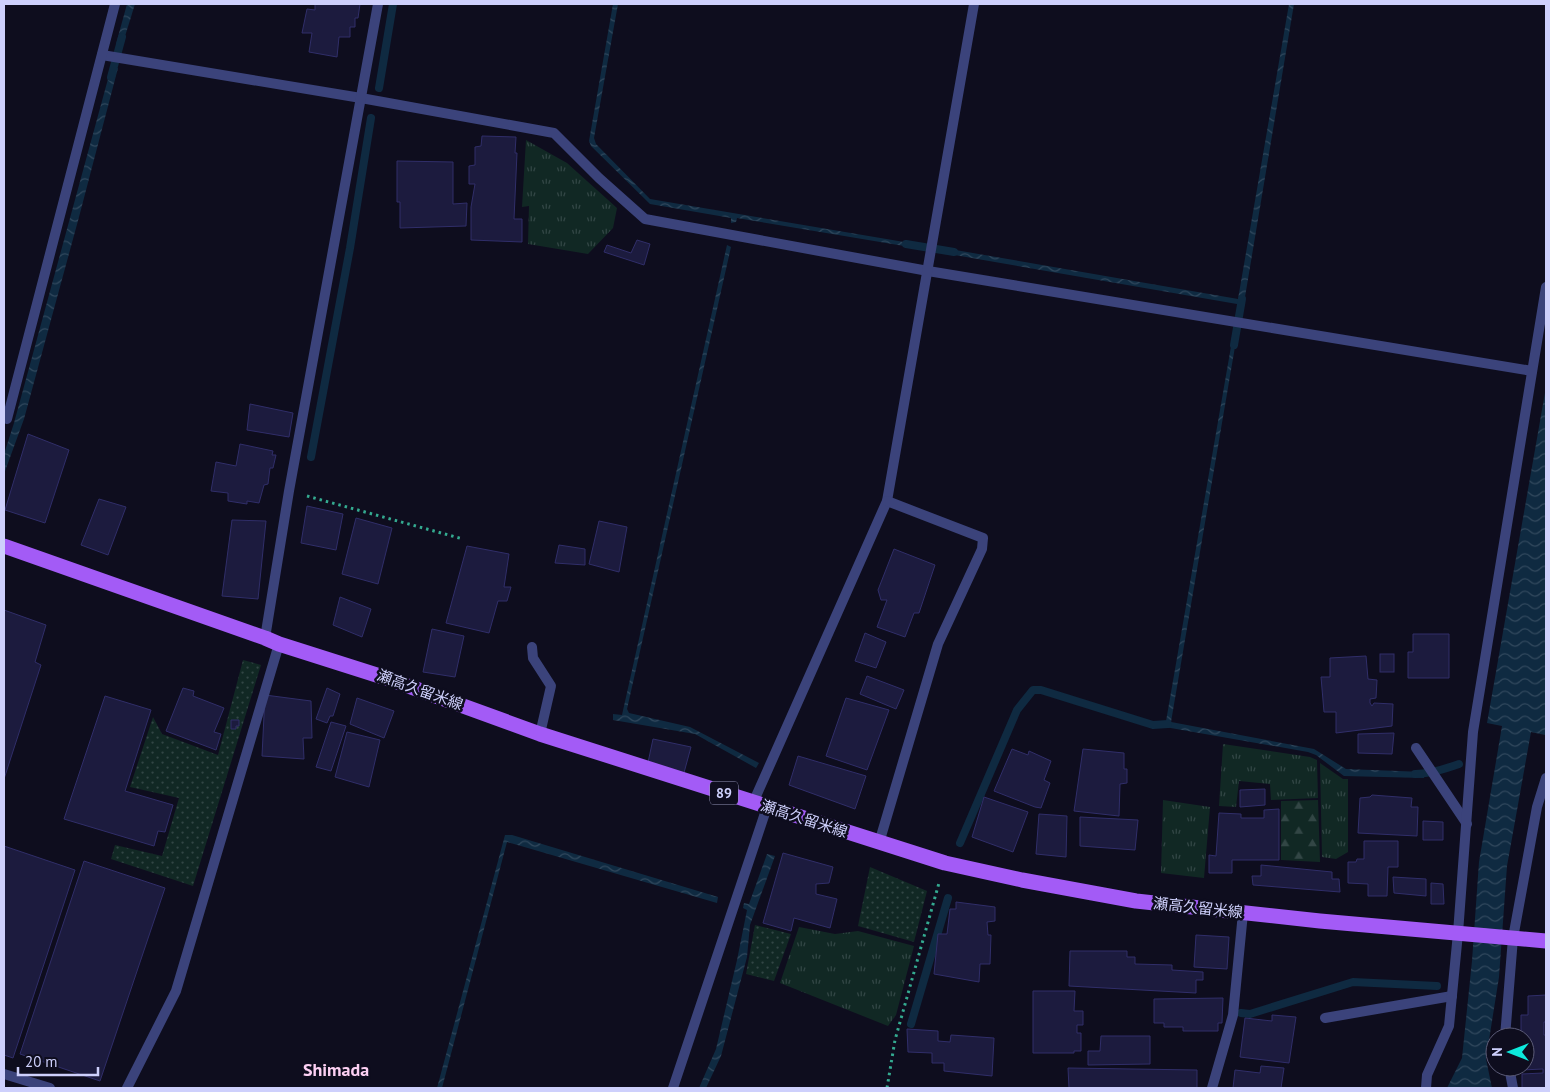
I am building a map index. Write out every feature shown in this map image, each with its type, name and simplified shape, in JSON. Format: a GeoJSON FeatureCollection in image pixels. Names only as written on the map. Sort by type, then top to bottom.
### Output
{"type":"FeatureCollection","features":[{"type":"Feature","properties":{"kind":"main road","name":"瀬高久留米線"},"geometry":{"type":"LineString","coordinates":[[4,546],[279,644],[386,678],[540,734],[945,863],[1022,880],[1136,901],[1320,921],[1546,941]]}},
{"type":"Feature","properties":{"kind":"street"},"geometry":{"type":"LineString","coordinates":[[7,419],[115,4]]}},
{"type":"Feature","properties":{"kind":"street"},"geometry":{"type":"LineString","coordinates":[[265,638],[289,491],[378,4]]}},
{"type":"Feature","properties":{"kind":"street"},"geometry":{"type":"LineString","coordinates":[[673,1088],[760,805],[887,501],[974,4]]}},
{"type":"Feature","properties":{"kind":"street"},"geometry":{"type":"LineString","coordinates":[[102,55],[361,98],[554,133],[599,178],[645,219],[928,272],[1532,371]]}},
{"type":"Feature","properties":{"kind":"street"},"geometry":{"type":"LineString","coordinates":[[1426,1088],[1426,1075],[1449,1026],[1452,996],[1464,933],[1467,824],[1473,732],[1546,287]]}},
{"type":"Feature","properties":{"kind":"street"},"geometry":{"type":"LineString","coordinates":[[879,843],[938,644],[982,548],[983,538],[887,501]]}},
{"type":"Feature","properties":{"kind":"street"},"geometry":{"type":"LineString","coordinates":[[128,1088],[176,991],[279,644]]}},
{"type":"Feature","properties":{"kind":"street"},"geometry":{"type":"LineString","coordinates":[[532,646],[533,658],[551,686],[540,734]]}},
{"type":"Feature","properties":{"kind":"street"},"geometry":{"type":"LineString","coordinates":[[1416,748],[1467,824]]}},
{"type":"Feature","properties":{"kind":"street"},"geometry":{"type":"LineString","coordinates":[[1506,1027],[1510,937],[1536,807],[1546,778]]}},
{"type":"Feature","properties":{"kind":"street"},"geometry":{"type":"LineString","coordinates":[[1212,1088],[1233,1015],[1243,913]]}},
{"type":"Feature","properties":{"kind":"street"},"geometry":{"type":"LineString","coordinates":[[1325,1018],[1452,996]]}},
{"type":"Feature","properties":{"kind":"street"},"geometry":{"type":"LineString","coordinates":[[4,1074],[50,1088]]}},
{"type":"Feature","properties":{"kind":"path"},"geometry":{"type":"LineString","coordinates":[[289,491],[463,539]]}},
{"type":"Feature","properties":{"kind":"path"},"geometry":{"type":"LineString","coordinates":[[887,1088],[895,1040],[945,863]]}},
{"type":"Feature","properties":{"kind":"green space"},"geometry":{"type":"Polygon","coordinates":[[[526,140],[567,163],[617,208],[613,228],[588,254],[528,244],[529,206],[522,207],[526,140]]]}},
{"type":"Feature","properties":{"kind":"green space"},"geometry":{"type":"Polygon","coordinates":[[[243,660],[261,665],[193,886],[111,859],[115,845],[162,856],[179,798],[130,787],[153,717],[162,734],[218,755],[243,660]]]}},
{"type":"Feature","properties":{"kind":"green space"},"geometry":{"type":"Polygon","coordinates":[[[1223,744],[1310,757],[1317,760],[1318,798],[1271,800],[1270,784],[1239,781],[1236,807],[1219,806],[1223,744]]]}},
{"type":"Feature","properties":{"kind":"green space"},"geometry":{"type":"Polygon","coordinates":[[[1320,763],[1343,779],[1348,779],[1348,852],[1336,859],[1322,857],[1320,763]]]}},
{"type":"Feature","properties":{"kind":"green space"},"geometry":{"type":"Polygon","coordinates":[[[1163,800],[1210,807],[1204,878],[1161,873],[1163,800]]]}},
{"type":"Feature","properties":{"kind":"green space"},"geometry":{"type":"Polygon","coordinates":[[[1318,800],[1320,862],[1281,860],[1281,801],[1318,800]]]}},
{"type":"Feature","properties":{"kind":"green space"},"geometry":{"type":"Polygon","coordinates":[[[870,867],[927,891],[914,942],[858,926],[870,867]]]}},
{"type":"Feature","properties":{"kind":"green space"},"geometry":{"type":"Polygon","coordinates":[[[755,925],[791,934],[774,981],[746,974],[755,925]]]}},
{"type":"Feature","properties":{"kind":"green space"},"geometry":{"type":"Polygon","coordinates":[[[799,927],[835,934],[858,931],[914,946],[896,1015],[888,1026],[780,983],[799,927]]]}},
{"type":"Feature","properties":{"kind":"water"},"geometry":{"type":"Polygon","coordinates":[[[127,4],[135,4],[122,46],[116,44],[127,4]]]}},
{"type":"Feature","properties":{"kind":"water"},"geometry":{"type":"Polygon","coordinates":[[[613,4],[618,4],[594,138],[596,144],[650,199],[916,244],[916,248],[737,218],[736,222],[731,223],[731,218],[650,204],[591,146],[589,141],[613,4]]]}},
{"type":"Feature","properties":{"kind":"water"},"geometry":{"type":"Polygon","coordinates":[[[1289,4],[1294,4],[1243,309],[1237,308],[1237,304],[943,253],[944,248],[1238,299],[1289,4]]]}},
{"type":"Feature","properties":{"kind":"water"},"geometry":{"type":"Polygon","coordinates":[[[111,68],[118,68],[79,217],[24,419],[4,474],[4,454],[111,68]]]}},
{"type":"Feature","properties":{"kind":"water"},"geometry":{"type":"Polygon","coordinates":[[[727,245],[731,247],[627,709],[629,713],[690,727],[759,763],[756,768],[695,734],[613,720],[613,714],[622,715],[727,245]]]}},
{"type":"Feature","properties":{"kind":"water"},"geometry":{"type":"Polygon","coordinates":[[[1233,335],[1237,335],[1171,722],[1314,749],[1346,769],[1424,772],[1424,778],[1344,776],[1316,755],[1308,752],[1165,727],[1233,335]]]}},
{"type":"Feature","properties":{"kind":"water"},"geometry":{"type":"Polygon","coordinates":[[[1546,387],[1545,735],[1531,732],[1507,866],[1499,977],[1491,1027],[1485,1027],[1485,1077],[1490,1077],[1492,1088],[1447,1088],[1462,1058],[1472,961],[1479,862],[1502,726],[1487,723],[1546,387]]]}},
{"type":"Feature","properties":{"kind":"water"},"geometry":{"type":"Polygon","coordinates":[[[505,835],[512,835],[718,897],[717,903],[507,842],[442,1088],[437,1088],[505,835]]]}},
{"type":"Feature","properties":{"kind":"water"},"geometry":{"type":"Polygon","coordinates":[[[767,854],[775,856],[750,925],[747,957],[721,1056],[706,1088],[699,1088],[716,1049],[747,910],[743,908],[744,903],[749,904],[767,854]]]}},
{"type":"Feature","properties":{"kind":"building"},"geometry":{"type":"Polygon","coordinates":[[[315,4],[360,4],[358,18],[355,18],[355,27],[350,27],[350,37],[339,37],[337,57],[309,52],[312,33],[302,33],[307,9],[315,10],[315,4]]]}},
{"type":"Feature","properties":{"kind":"building"},"geometry":{"type":"Polygon","coordinates":[[[482,136],[516,137],[514,219],[522,219],[522,242],[471,240],[471,207],[475,184],[469,184],[469,166],[475,165],[475,147],[481,146],[482,136]]]}},
{"type":"Feature","properties":{"kind":"building"},"geometry":{"type":"Polygon","coordinates":[[[397,161],[453,162],[453,204],[467,203],[466,226],[400,228],[400,202],[397,202],[397,161]]]}},
{"type":"Feature","properties":{"kind":"building"},"geometry":{"type":"Polygon","coordinates":[[[637,240],[650,244],[644,265],[604,252],[607,245],[631,253],[637,240]]]}},
{"type":"Feature","properties":{"kind":"building"},"geometry":{"type":"Polygon","coordinates":[[[250,404],[293,413],[289,437],[247,430],[250,404]]]}},
{"type":"Feature","properties":{"kind":"building"},"geometry":{"type":"Polygon","coordinates":[[[28,434],[69,450],[45,523],[5,510],[28,434]]]}},
{"type":"Feature","properties":{"kind":"building"},"geometry":{"type":"Polygon","coordinates":[[[240,444],[273,451],[272,455],[276,455],[273,468],[270,468],[268,484],[264,485],[259,503],[247,501],[247,504],[228,501],[228,493],[211,491],[216,462],[236,466],[240,444]]]}},
{"type":"Feature","properties":{"kind":"building"},"geometry":{"type":"Polygon","coordinates":[[[99,499],[126,507],[108,555],[81,545],[99,499]]]}},
{"type":"Feature","properties":{"kind":"building"},"geometry":{"type":"Polygon","coordinates":[[[307,506],[343,514],[336,550],[301,543],[307,506]]]}},
{"type":"Feature","properties":{"kind":"building"},"geometry":{"type":"Polygon","coordinates":[[[356,518],[392,528],[378,584],[342,574],[356,518]]]}},
{"type":"Feature","properties":{"kind":"building"},"geometry":{"type":"Polygon","coordinates":[[[232,520],[266,521],[258,599],[222,596],[232,520]]]}},
{"type":"Feature","properties":{"kind":"building"},"geometry":{"type":"Polygon","coordinates":[[[599,521],[627,527],[619,572],[589,564],[599,521]]]}},
{"type":"Feature","properties":{"kind":"building"},"geometry":{"type":"Polygon","coordinates":[[[559,545],[585,549],[585,565],[555,563],[559,545]]]}},
{"type":"Feature","properties":{"kind":"building"},"geometry":{"type":"Polygon","coordinates":[[[467,546],[509,554],[504,587],[511,587],[507,601],[498,601],[489,633],[446,623],[467,546]]]}},
{"type":"Feature","properties":{"kind":"building"},"geometry":{"type":"Polygon","coordinates":[[[894,549],[935,565],[919,613],[914,613],[905,637],[877,627],[887,600],[881,600],[878,590],[894,549]]]}},
{"type":"Feature","properties":{"kind":"building"},"geometry":{"type":"Polygon","coordinates":[[[340,597],[371,609],[362,637],[333,625],[340,597]]]}},
{"type":"Feature","properties":{"kind":"building"},"geometry":{"type":"Polygon","coordinates":[[[4,610],[46,625],[35,662],[41,665],[4,779],[4,610]]]}},
{"type":"Feature","properties":{"kind":"building"},"geometry":{"type":"Polygon","coordinates":[[[432,629],[464,636],[455,677],[423,672],[432,629]]]}},
{"type":"Feature","properties":{"kind":"building"},"geometry":{"type":"Polygon","coordinates":[[[865,633],[886,642],[876,668],[855,661],[865,633]]]}},
{"type":"Feature","properties":{"kind":"building"},"geometry":{"type":"Polygon","coordinates":[[[1413,634],[1449,634],[1449,678],[1408,678],[1408,652],[1413,652],[1413,634]]]}},
{"type":"Feature","properties":{"kind":"building"},"geometry":{"type":"Polygon","coordinates":[[[1380,654],[1394,654],[1394,672],[1380,672],[1380,654]]]}},
{"type":"Feature","properties":{"kind":"building"},"geometry":{"type":"Polygon","coordinates":[[[1366,656],[1368,679],[1377,680],[1376,698],[1370,699],[1370,703],[1372,706],[1374,703],[1393,704],[1392,726],[1336,733],[1336,712],[1324,712],[1321,677],[1330,677],[1330,658],[1366,656]]]}},
{"type":"Feature","properties":{"kind":"building"},"geometry":{"type":"Polygon","coordinates":[[[867,676],[904,690],[896,709],[860,694],[867,676]]]}},
{"type":"Feature","properties":{"kind":"building"},"geometry":{"type":"Polygon","coordinates":[[[183,688],[194,691],[193,696],[224,708],[214,732],[221,734],[216,750],[166,731],[183,688]]]}},
{"type":"Feature","properties":{"kind":"building"},"geometry":{"type":"Polygon","coordinates":[[[327,688],[340,694],[333,716],[330,716],[327,723],[316,719],[327,688]]]}},
{"type":"Feature","properties":{"kind":"building"},"geometry":{"type":"Polygon","coordinates":[[[265,695],[311,701],[312,738],[303,738],[304,759],[262,756],[265,695]]]}},
{"type":"Feature","properties":{"kind":"building"},"geometry":{"type":"Polygon","coordinates":[[[105,696],[151,710],[125,791],[173,805],[165,832],[158,831],[154,846],[64,819],[105,696]]]}},
{"type":"Feature","properties":{"kind":"building"},"geometry":{"type":"Polygon","coordinates":[[[357,698],[394,711],[384,738],[350,724],[357,698]]]}},
{"type":"Feature","properties":{"kind":"building"},"geometry":{"type":"Polygon","coordinates":[[[846,698],[889,710],[867,770],[826,756],[846,698]]]}},
{"type":"Feature","properties":{"kind":"building"},"geometry":{"type":"Polygon","coordinates":[[[231,720],[239,720],[239,726],[236,726],[236,729],[231,729],[231,720]]]}},
{"type":"Feature","properties":{"kind":"building"},"geometry":{"type":"Polygon","coordinates":[[[331,722],[346,726],[331,771],[316,767],[331,722]]]}},
{"type":"Feature","properties":{"kind":"building"},"geometry":{"type":"Polygon","coordinates":[[[347,732],[380,740],[369,787],[335,777],[347,732]]]}},
{"type":"Feature","properties":{"kind":"building"},"geometry":{"type":"Polygon","coordinates":[[[1394,733],[1392,754],[1358,753],[1358,734],[1394,733]]]}},
{"type":"Feature","properties":{"kind":"building"},"geometry":{"type":"Polygon","coordinates":[[[653,739],[691,747],[682,780],[646,772],[653,739]]]}},
{"type":"Feature","properties":{"kind":"building"},"geometry":{"type":"Polygon","coordinates":[[[1012,749],[1028,755],[1029,751],[1051,761],[1044,780],[1050,783],[1041,808],[994,791],[1012,749]]]}},
{"type":"Feature","properties":{"kind":"building"},"geometry":{"type":"Polygon","coordinates":[[[1083,749],[1124,753],[1124,769],[1127,769],[1127,783],[1120,784],[1119,816],[1074,811],[1083,749]]]}},
{"type":"Feature","properties":{"kind":"building"},"geometry":{"type":"Polygon","coordinates":[[[798,756],[866,776],[855,809],[789,785],[798,756]]]}},
{"type":"Feature","properties":{"kind":"building"},"geometry":{"type":"Polygon","coordinates":[[[1265,789],[1265,805],[1240,807],[1240,790],[1265,789]]]}},
{"type":"Feature","properties":{"kind":"building"},"geometry":{"type":"Polygon","coordinates":[[[1372,795],[1412,798],[1411,807],[1418,807],[1417,836],[1358,833],[1360,798],[1372,795]]]}},
{"type":"Feature","properties":{"kind":"building"},"geometry":{"type":"Polygon","coordinates":[[[984,797],[1028,812],[1013,852],[972,837],[984,797]]]}},
{"type":"Feature","properties":{"kind":"building"},"geometry":{"type":"Polygon","coordinates":[[[1279,809],[1279,860],[1232,860],[1232,873],[1209,873],[1209,855],[1216,856],[1219,813],[1241,814],[1241,818],[1264,818],[1264,810],[1279,809]]]}},
{"type":"Feature","properties":{"kind":"building"},"geometry":{"type":"Polygon","coordinates":[[[1039,814],[1067,816],[1066,857],[1036,854],[1039,814]]]}},
{"type":"Feature","properties":{"kind":"building"},"geometry":{"type":"Polygon","coordinates":[[[1080,817],[1138,820],[1135,850],[1080,846],[1080,817]]]}},
{"type":"Feature","properties":{"kind":"building"},"geometry":{"type":"Polygon","coordinates":[[[1423,821],[1443,822],[1443,840],[1423,840],[1423,821]]]}},
{"type":"Feature","properties":{"kind":"building"},"geometry":{"type":"Polygon","coordinates":[[[1364,841],[1398,841],[1398,867],[1388,867],[1387,896],[1368,896],[1368,884],[1348,883],[1348,862],[1364,859],[1364,841]]]}},
{"type":"Feature","properties":{"kind":"building"},"geometry":{"type":"Polygon","coordinates":[[[4,846],[75,870],[13,1058],[4,1055],[4,846]]]}},
{"type":"Feature","properties":{"kind":"building"},"geometry":{"type":"Polygon","coordinates":[[[783,853],[833,867],[829,883],[816,884],[816,894],[837,899],[830,928],[794,918],[791,931],[763,923],[783,853]]]}},
{"type":"Feature","properties":{"kind":"building"},"geometry":{"type":"Polygon","coordinates":[[[84,861],[165,888],[100,1081],[20,1054],[84,861]]]}},
{"type":"Feature","properties":{"kind":"building"},"geometry":{"type":"Polygon","coordinates":[[[1261,865],[1332,872],[1332,879],[1339,879],[1340,892],[1253,885],[1252,876],[1261,876],[1261,865]]]}},
{"type":"Feature","properties":{"kind":"building"},"geometry":{"type":"Polygon","coordinates":[[[1393,877],[1426,879],[1426,896],[1394,893],[1393,877]]]}},
{"type":"Feature","properties":{"kind":"building"},"geometry":{"type":"Polygon","coordinates":[[[1431,883],[1443,884],[1444,904],[1431,904],[1431,883]]]}},
{"type":"Feature","properties":{"kind":"building"},"geometry":{"type":"Polygon","coordinates":[[[956,902],[995,907],[995,921],[987,922],[988,935],[991,935],[990,964],[980,964],[979,982],[934,974],[938,934],[947,934],[950,909],[956,909],[956,902]]]}},
{"type":"Feature","properties":{"kind":"building"},"geometry":{"type":"Polygon","coordinates":[[[1196,935],[1229,937],[1227,969],[1194,967],[1196,935]]]}},
{"type":"Feature","properties":{"kind":"building"},"geometry":{"type":"Polygon","coordinates":[[[1070,951],[1127,951],[1127,957],[1135,957],[1135,964],[1172,965],[1172,970],[1203,972],[1203,980],[1196,980],[1196,993],[1069,986],[1070,951]]]}},
{"type":"Feature","properties":{"kind":"building"},"geometry":{"type":"Polygon","coordinates":[[[1033,991],[1075,991],[1074,1011],[1083,1011],[1083,1025],[1077,1025],[1077,1033],[1081,1033],[1081,1051],[1074,1051],[1074,1053],[1033,1053],[1033,991]]]}},
{"type":"Feature","properties":{"kind":"building"},"geometry":{"type":"Polygon","coordinates":[[[1546,995],[1544,1035],[1546,1035],[1546,1088],[1522,1088],[1522,1077],[1535,1077],[1535,1073],[1543,1073],[1543,1069],[1535,1069],[1535,1027],[1521,1027],[1521,1015],[1528,1015],[1528,996],[1546,995]]]}},
{"type":"Feature","properties":{"kind":"building"},"geometry":{"type":"Polygon","coordinates":[[[1223,998],[1222,1023],[1218,1023],[1218,1031],[1183,1031],[1183,1027],[1164,1027],[1164,1023],[1154,1023],[1154,999],[1223,998]]]}},
{"type":"Feature","properties":{"kind":"building"},"geometry":{"type":"Polygon","coordinates":[[[1272,1015],[1296,1017],[1289,1063],[1240,1057],[1245,1018],[1272,1021],[1272,1015]]]}},
{"type":"Feature","properties":{"kind":"building"},"geometry":{"type":"Polygon","coordinates":[[[907,1029],[938,1031],[938,1041],[950,1042],[951,1035],[994,1038],[992,1076],[944,1071],[944,1063],[932,1063],[932,1053],[908,1052],[907,1029]]]}},
{"type":"Feature","properties":{"kind":"building"},"geometry":{"type":"Polygon","coordinates":[[[1101,1036],[1150,1036],[1150,1064],[1088,1065],[1088,1051],[1100,1051],[1101,1036]]]}},
{"type":"Feature","properties":{"kind":"building"},"geometry":{"type":"Polygon","coordinates":[[[1261,1066],[1284,1068],[1281,1088],[1233,1088],[1235,1070],[1260,1073],[1261,1066]]]}},
{"type":"Feature","properties":{"kind":"building"},"geometry":{"type":"Polygon","coordinates":[[[1068,1068],[1197,1070],[1197,1088],[1069,1088],[1068,1068]]]}},
{"type":"Feature","properties":{"kind":"waterway"},"geometry":{"type":"LineString","coordinates":[[379,88],[393,4]]}},
{"type":"Feature","properties":{"kind":"waterway"},"geometry":{"type":"LineString","coordinates":[[111,77],[122,37]]}},
{"type":"Feature","properties":{"kind":"waterway"},"geometry":{"type":"LineString","coordinates":[[311,457],[350,248],[371,118]]}},
{"type":"Feature","properties":{"kind":"waterway"},"geometry":{"type":"LineString","coordinates":[[906,244],[954,252]]}},
{"type":"Feature","properties":{"kind":"waterway"},"geometry":{"type":"LineString","coordinates":[[1234,345],[1242,299]]}},
{"type":"Feature","properties":{"kind":"waterway"},"geometry":{"type":"LineString","coordinates":[[960,843],[1017,710],[1033,690],[1041,690],[1153,725],[1168,724]]}},
{"type":"Feature","properties":{"kind":"waterway"},"geometry":{"type":"LineString","coordinates":[[1415,774],[1432,772],[1459,764]]}},
{"type":"Feature","properties":{"kind":"waterway"},"geometry":{"type":"LineString","coordinates":[[911,1024],[948,898]]}},
{"type":"Feature","properties":{"kind":"waterway"},"geometry":{"type":"LineString","coordinates":[[1241,1013],[1250,1014],[1353,982],[1437,986]]}},
{"type":"Feature","properties":{"kind":"district","name":"Shimada"},"geometry":{"type":"Point","coordinates":[336,1070]}}]}
